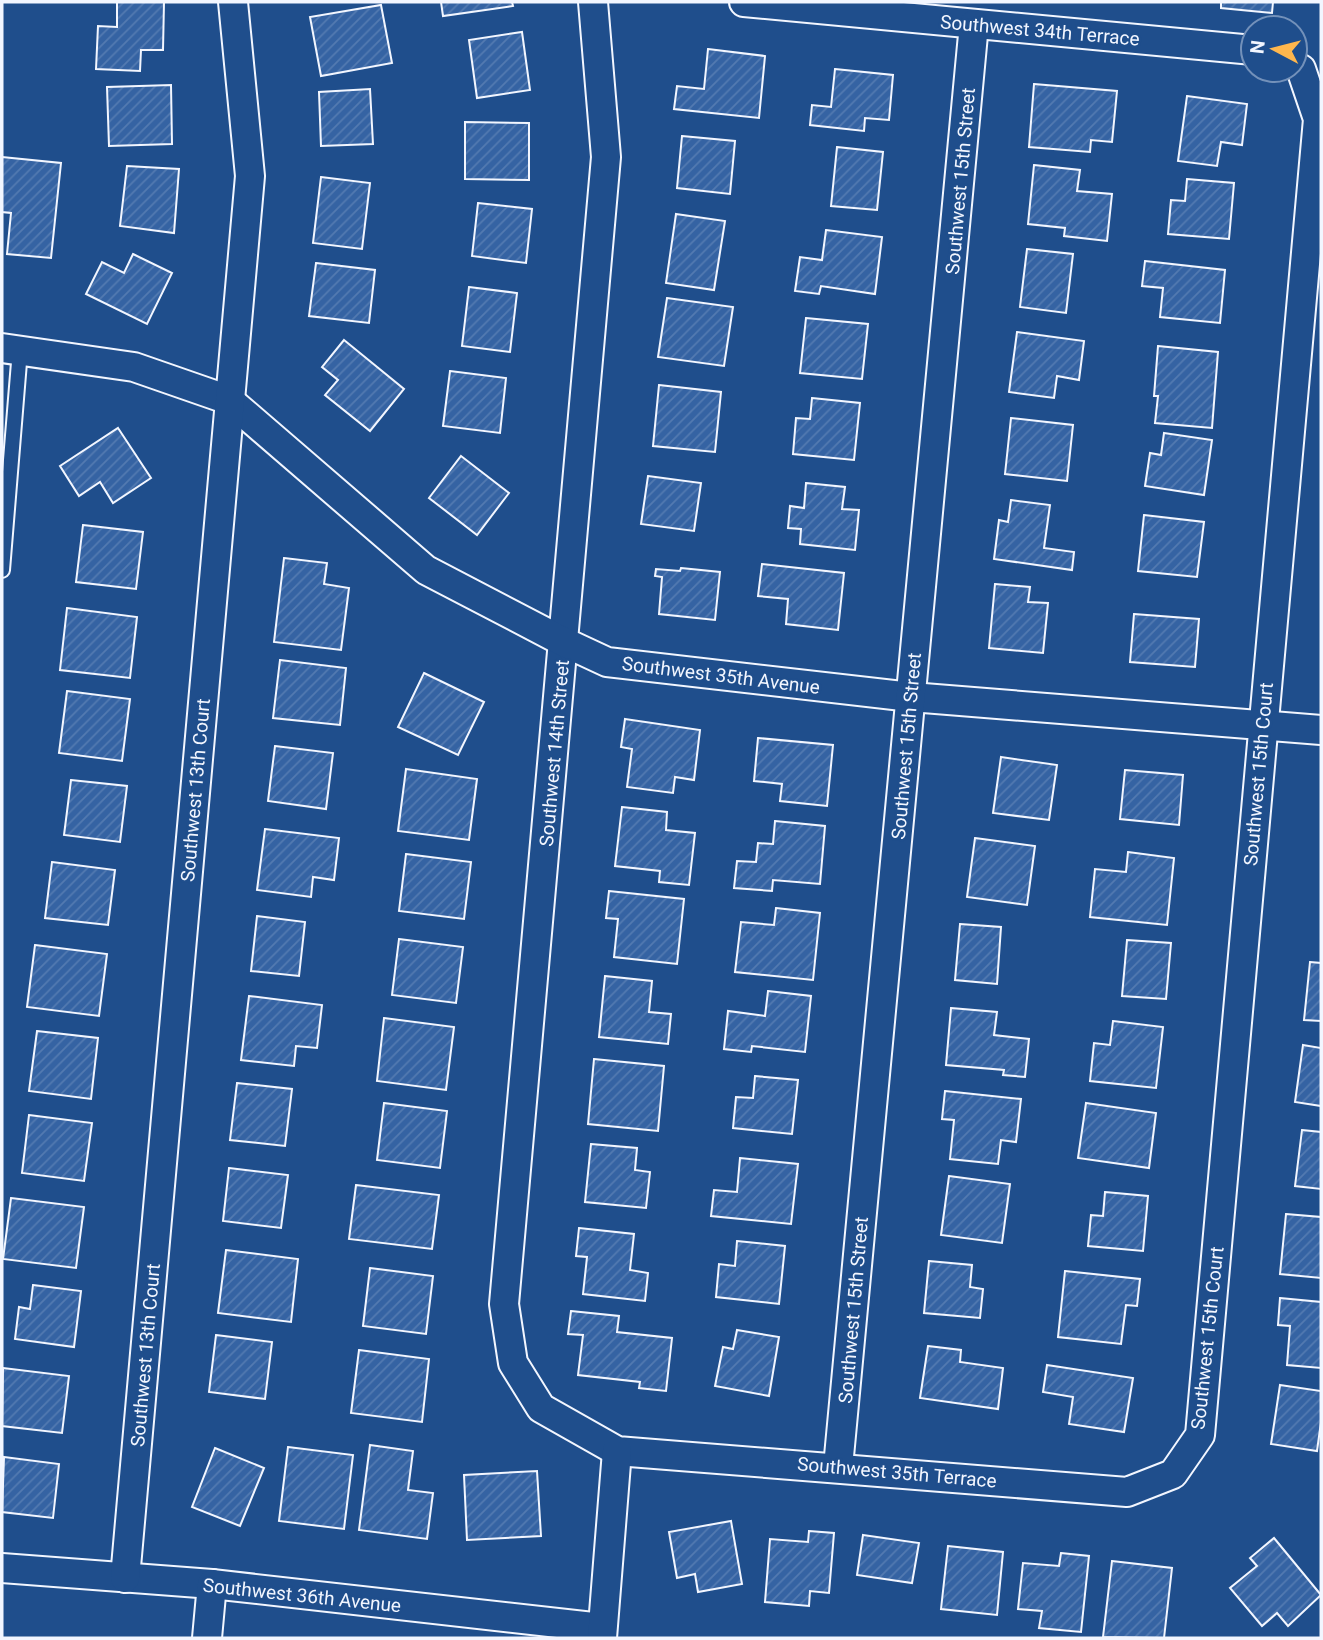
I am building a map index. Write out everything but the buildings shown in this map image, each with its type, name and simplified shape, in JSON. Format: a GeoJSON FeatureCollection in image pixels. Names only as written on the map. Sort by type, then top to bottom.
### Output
{"type":"FeatureCollection","features":[{"type":"Feature","properties":{"kind":"street","name":"Southwest 13th Court"},"geometry":{"type":"LineString","coordinates":[[125,1578],[250,176],[233,2]]}},
{"type":"Feature","properties":{"kind":"street","name":"Southwest 14th Street"},"geometry":{"type":"LineString","coordinates":[[593,2],[606,157],[504,1304],[513,1363],[541,1408],[617,1451]]}},
{"type":"Feature","properties":{"kind":"street","name":"Southwest 34th Terrace"},"geometry":{"type":"LineString","coordinates":[[744,2],[1239,49]]}},
{"type":"Feature","properties":{"kind":"street","name":"Southwest 15th Street"},"geometry":{"type":"LineString","coordinates":[[838,1467],[974,24]]}},
{"type":"Feature","properties":{"kind":"street","name":"Southwest 15th Court"},"geometry":{"type":"LineString","coordinates":[[1173,1474],[1200,1434],[1318,119],[1305,84]]}},
{"type":"Feature","properties":{"kind":"street","name":"Southwest 35th Avenue"},"geometry":{"type":"LineString","coordinates":[[11,349],[134,367],[229,400],[426,570],[607,662],[911,697],[1321,730]]}},
{"type":"Feature","properties":{"kind":"street","name":"Southwest 35th Terrace"},"geometry":{"type":"LineString","coordinates":[[617,1451],[1127,1492],[1173,1474]]}},
{"type":"Feature","properties":{"kind":"street"},"geometry":{"type":"LineString","coordinates":[[602,1633],[617,1451]]}},
{"type":"Feature","properties":{"kind":"street","name":"Southwest 36th Avenue"},"geometry":{"type":"LineString","coordinates":[[2,1568],[212,1584],[602,1633]]}},
{"type":"Feature","properties":{"kind":"street"},"geometry":{"type":"LineString","coordinates":[[206,1638],[212,1584]]}},
{"type":"Feature","properties":{"kind":"lane"},"geometry":{"type":"LineString","coordinates":[[2,570],[11,349]]}}]}
